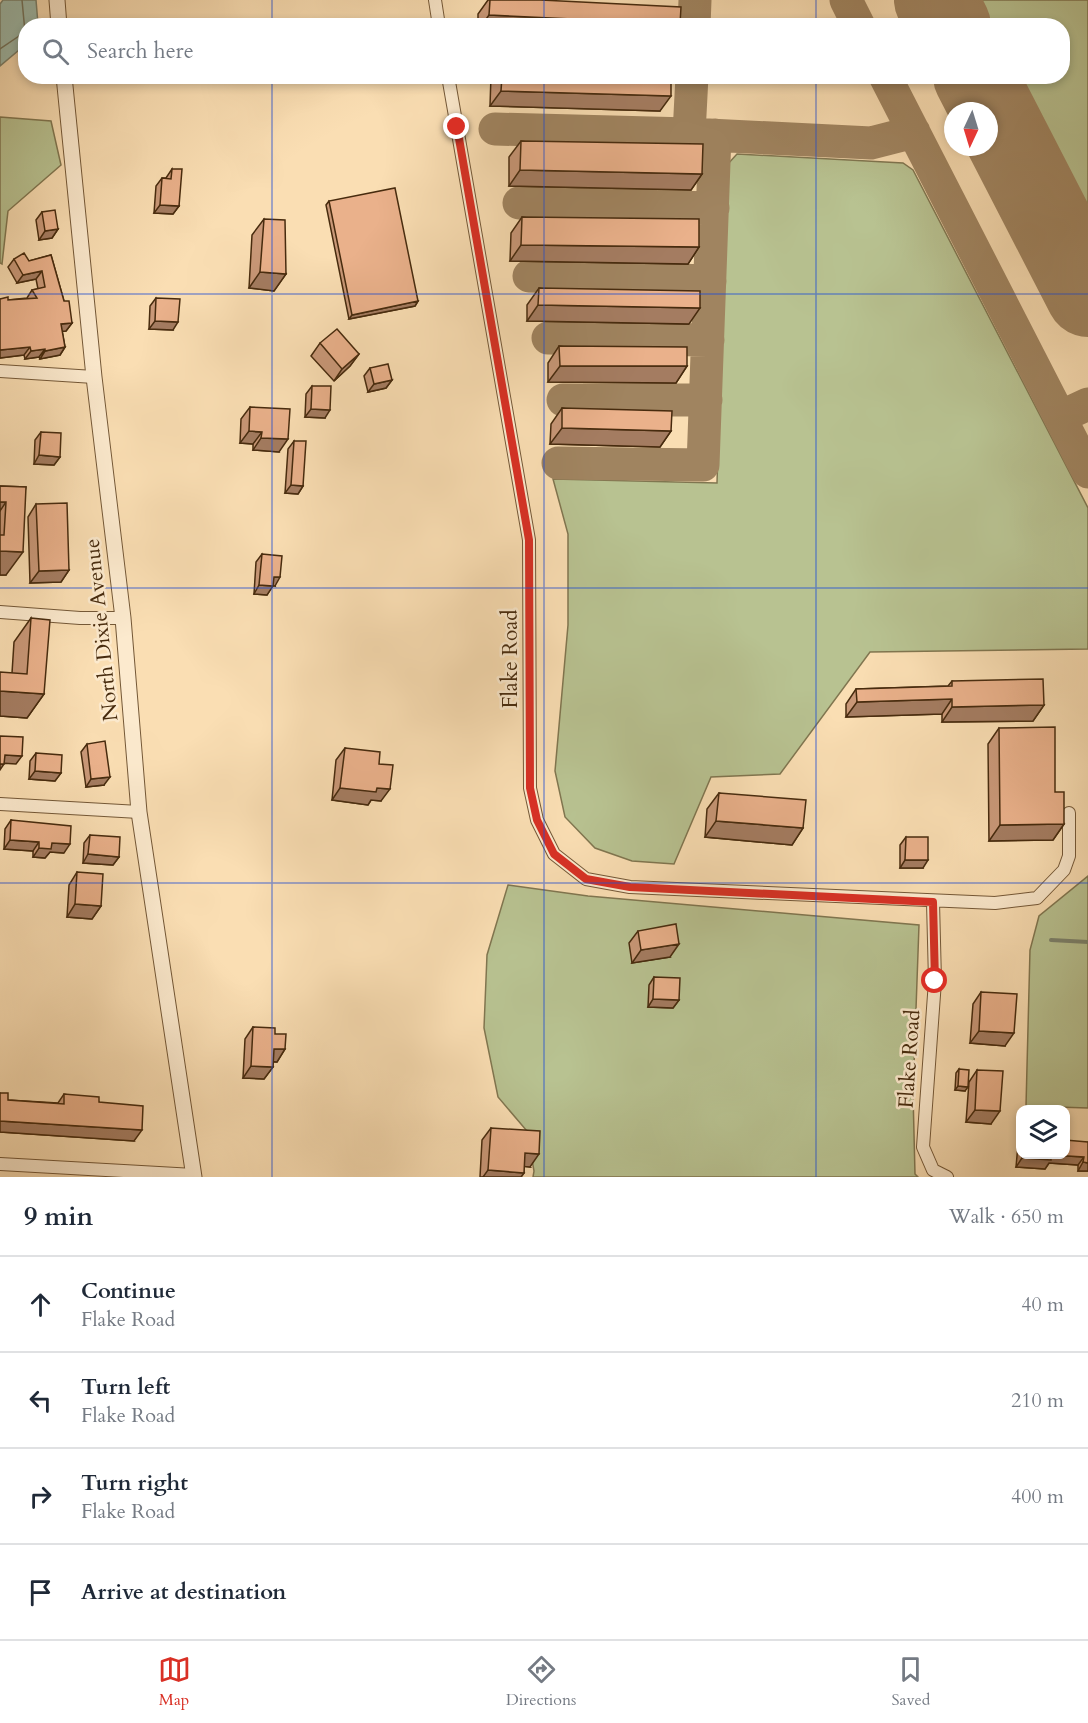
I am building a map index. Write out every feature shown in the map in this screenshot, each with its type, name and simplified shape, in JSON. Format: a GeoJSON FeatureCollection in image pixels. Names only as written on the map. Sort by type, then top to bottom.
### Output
{"type":"FeatureCollection","features":[{"type":"Feature","properties":{"kind":"street"},"geometry":{"type":"LineString","coordinates":[[57,0],[58,18]]}},
{"type":"Feature","properties":{"kind":"street"},"geometry":{"type":"LineString","coordinates":[[435,0],[438,18]]}},
{"type":"Feature","properties":{"kind":"street","name":"North Dixie Avenue"},"geometry":{"type":"LineString","coordinates":[[65,84],[94,377],[123,618],[139,812],[194,1176]]}},
{"type":"Feature","properties":{"kind":"street","name":"Flake Road"},"geometry":{"type":"LineString","coordinates":[[449,84],[529,540],[530,788],[537,820],[554,854],[586,879],[630,887],[995,903],[1037,898],[1064,870],[1069,856],[1069,813]]}},
{"type":"Feature","properties":{"kind":"street"},"geometry":{"type":"LineString","coordinates":[[0,371],[94,377]]}},
{"type":"Feature","properties":{"kind":"street"},"geometry":{"type":"LineString","coordinates":[[0,612],[80,618],[123,618]]}},
{"type":"Feature","properties":{"kind":"street"},"geometry":{"type":"LineString","coordinates":[[0,804],[139,812]]}},
{"type":"Feature","properties":{"kind":"street","name":"Flake Road"},"geometry":{"type":"LineString","coordinates":[[933,902],[935,981],[922,1147],[933,1170],[947,1177]]}},
{"type":"Feature","properties":{"kind":"street"},"geometry":{"type":"LineString","coordinates":[[0,1164],[33,1172],[194,1176]]}},
{"type":"Feature","properties":{"kind":"green space"},"geometry":{"type":"Polygon","coordinates":[[[972,0],[1088,0],[1088,223],[1016,84],[1070,84],[1070,18],[982,18],[972,0]]]}},
{"type":"Feature","properties":{"kind":"green space"},"geometry":{"type":"Polygon","coordinates":[[[0,117],[51,121],[61,165],[8,211],[2,264],[0,263],[0,117]]]}},
{"type":"Feature","properties":{"kind":"green space"},"geometry":{"type":"Polygon","coordinates":[[[737,154],[903,163],[913,170],[1088,508],[1088,649],[870,652],[780,774],[711,777],[674,864],[632,861],[595,848],[565,817],[555,771],[568,625],[568,534],[553,479],[717,483],[727,165],[737,154]]]}},
{"type":"Feature","properties":{"kind":"green space"},"geometry":{"type":"Polygon","coordinates":[[[1088,876],[1088,1108],[1070,1107],[1070,1105],[1026,1105],[1030,950],[1039,916],[1088,876]]]}},
{"type":"Feature","properties":{"kind":"green space"},"geometry":{"type":"Polygon","coordinates":[[[508,885],[588,896],[919,925],[913,1093],[915,1174],[918,1177],[533,1177],[527,1131],[498,1097],[484,1028],[487,955],[508,885]]]}},
{"type":"Feature","properties":{"kind":"water"},"geometry":{"type":"Polygon","coordinates":[[[3,0],[36,0],[38,18],[18,18],[18,51],[0,66],[0,4],[3,0]]]}},
{"type":"Feature","properties":{"kind":"building"},"geometry":{"type":"Polygon","coordinates":[[[490,0],[541,0],[681,7],[680,18],[553,18],[489,15],[490,0]]]}},
{"type":"Feature","properties":{"kind":"building"},"geometry":{"type":"Polygon","coordinates":[[[501,84],[671,84],[671,96],[501,91],[501,84]]]}},
{"type":"Feature","properties":{"kind":"building"},"geometry":{"type":"Polygon","coordinates":[[[521,141],[703,144],[702,174],[520,170],[521,141]]]}},
{"type":"Feature","properties":{"kind":"building"},"geometry":{"type":"Polygon","coordinates":[[[172,169],[182,169],[179,206],[160,205],[162,178],[171,179],[172,169]]]}},
{"type":"Feature","properties":{"kind":"building"},"geometry":{"type":"Polygon","coordinates":[[[395,188],[418,301],[352,315],[329,201],[395,188]]]}},
{"type":"Feature","properties":{"kind":"building"},"geometry":{"type":"Polygon","coordinates":[[[55,210],[58,229],[45,231],[42,212],[55,210]]]}},
{"type":"Feature","properties":{"kind":"building"},"geometry":{"type":"Polygon","coordinates":[[[522,217],[699,219],[699,247],[521,245],[522,217]]]}},
{"type":"Feature","properties":{"kind":"building"},"geometry":{"type":"Polygon","coordinates":[[[264,219],[285,220],[286,274],[260,272],[264,219]]]}},
{"type":"Feature","properties":{"kind":"building"},"geometry":{"type":"Polygon","coordinates":[[[24,253],[29,261],[51,255],[64,301],[69,301],[72,323],[61,324],[65,347],[45,351],[45,349],[31,351],[30,347],[0,350],[0,299],[37,298],[32,290],[45,287],[42,271],[23,275],[14,259],[24,253]]]}},
{"type":"Feature","properties":{"kind":"building"},"geometry":{"type":"Polygon","coordinates":[[[539,288],[700,291],[700,308],[538,305],[539,288]]]}},
{"type":"Feature","properties":{"kind":"building"},"geometry":{"type":"Polygon","coordinates":[[[156,298],[180,299],[178,322],[155,321],[156,298]]]}},
{"type":"Feature","properties":{"kind":"building"},"geometry":{"type":"Polygon","coordinates":[[[337,329],[359,354],[342,369],[320,343],[337,329]]]}},
{"type":"Feature","properties":{"kind":"building"},"geometry":{"type":"Polygon","coordinates":[[[559,346],[687,347],[687,366],[560,366],[559,346]]]}},
{"type":"Feature","properties":{"kind":"building"},"geometry":{"type":"Polygon","coordinates":[[[388,364],[392,380],[374,384],[370,368],[388,364]]]}},
{"type":"Feature","properties":{"kind":"building"},"geometry":{"type":"Polygon","coordinates":[[[312,386],[331,386],[330,410],[311,409],[312,386]]]}},
{"type":"Feature","properties":{"kind":"building"},"geometry":{"type":"Polygon","coordinates":[[[250,407],[290,409],[288,439],[261,438],[262,432],[249,431],[250,407]]]}},
{"type":"Feature","properties":{"kind":"building"},"geometry":{"type":"Polygon","coordinates":[[[562,408],[672,411],[671,431],[562,428],[562,408]]]}},
{"type":"Feature","properties":{"kind":"building"},"geometry":{"type":"Polygon","coordinates":[[[41,432],[61,433],[60,457],[39,455],[41,432]]]}},
{"type":"Feature","properties":{"kind":"building"},"geometry":{"type":"Polygon","coordinates":[[[294,441],[306,441],[303,486],[291,485],[294,441]]]}},
{"type":"Feature","properties":{"kind":"building"},"geometry":{"type":"Polygon","coordinates":[[[0,486],[26,487],[23,552],[0,551],[0,535],[4,535],[6,502],[0,502],[0,486]]]}},
{"type":"Feature","properties":{"kind":"building"},"geometry":{"type":"Polygon","coordinates":[[[67,503],[69,570],[39,571],[36,504],[67,503]]]}},
{"type":"Feature","properties":{"kind":"building"},"geometry":{"type":"Polygon","coordinates":[[[262,554],[282,556],[280,577],[274,577],[273,586],[259,585],[262,554]]]}},
{"type":"Feature","properties":{"kind":"building"},"geometry":{"type":"Polygon","coordinates":[[[31,618],[50,620],[44,694],[0,691],[0,672],[27,674],[31,618]]]}},
{"type":"Feature","properties":{"kind":"building"},"geometry":{"type":"Polygon","coordinates":[[[1043,679],[1044,705],[952,707],[952,699],[857,702],[856,689],[952,686],[952,681],[1043,679]]]}},
{"type":"Feature","properties":{"kind":"building"},"geometry":{"type":"Polygon","coordinates":[[[1055,727],[1055,792],[1064,792],[1064,824],[1000,825],[999,728],[1055,727]]]}},
{"type":"Feature","properties":{"kind":"building"},"geometry":{"type":"Polygon","coordinates":[[[0,736],[23,737],[22,756],[5,755],[4,764],[0,764],[0,736]]]}},
{"type":"Feature","properties":{"kind":"building"},"geometry":{"type":"Polygon","coordinates":[[[105,741],[110,777],[91,779],[87,744],[105,741]]]}},
{"type":"Feature","properties":{"kind":"building"},"geometry":{"type":"Polygon","coordinates":[[[345,748],[380,752],[379,764],[393,765],[390,789],[377,788],[376,792],[340,788],[345,748]]]}},
{"type":"Feature","properties":{"kind":"building"},"geometry":{"type":"Polygon","coordinates":[[[36,753],[62,755],[61,773],[35,771],[36,753]]]}},
{"type":"Feature","properties":{"kind":"building"},"geometry":{"type":"Polygon","coordinates":[[[719,793],[806,800],[803,828],[716,821],[719,793]]]}},
{"type":"Feature","properties":{"kind":"building"},"geometry":{"type":"Polygon","coordinates":[[[11,820],[71,826],[70,844],[52,843],[51,849],[39,848],[39,842],[10,840],[11,820]]]}},
{"type":"Feature","properties":{"kind":"building"},"geometry":{"type":"Polygon","coordinates":[[[90,835],[120,837],[119,857],[88,854],[90,835]]]}},
{"type":"Feature","properties":{"kind":"building"},"geometry":{"type":"Polygon","coordinates":[[[906,837],[928,837],[928,860],[905,860],[906,837]]]}},
{"type":"Feature","properties":{"kind":"building"},"geometry":{"type":"Polygon","coordinates":[[[77,872],[103,874],[101,906],[75,904],[77,872]]]}},
{"type":"Feature","properties":{"kind":"building"},"geometry":{"type":"Polygon","coordinates":[[[676,924],[679,944],[641,950],[638,931],[676,924]]]}},
{"type":"Feature","properties":{"kind":"building"},"geometry":{"type":"Polygon","coordinates":[[[654,977],[680,978],[679,1000],[653,999],[654,977]]]}},
{"type":"Feature","properties":{"kind":"building"},"geometry":{"type":"Polygon","coordinates":[[[981,992],[1017,994],[1014,1033],[979,1031],[981,992]]]}},
{"type":"Feature","properties":{"kind":"building"},"geometry":{"type":"Polygon","coordinates":[[[253,1027],[275,1028],[275,1034],[286,1034],[285,1049],[274,1049],[273,1067],[251,1066],[253,1027]]]}},
{"type":"Feature","properties":{"kind":"building"},"geometry":{"type":"Polygon","coordinates":[[[959,1069],[969,1070],[968,1087],[958,1086],[959,1069]]]}},
{"type":"Feature","properties":{"kind":"building"},"geometry":{"type":"Polygon","coordinates":[[[977,1070],[1003,1071],[1000,1111],[975,1110],[977,1070]]]}},
{"type":"Feature","properties":{"kind":"building"},"geometry":{"type":"Polygon","coordinates":[[[0,1093],[8,1093],[8,1100],[64,1104],[64,1094],[99,1097],[99,1102],[143,1106],[142,1130],[0,1121],[0,1093]]]}},
{"type":"Feature","properties":{"kind":"building"},"geometry":{"type":"Polygon","coordinates":[[[491,1128],[540,1131],[539,1154],[525,1153],[524,1173],[488,1170],[491,1128]]]}},
{"type":"Feature","properties":{"kind":"building"},"geometry":{"type":"Polygon","coordinates":[[[1070,1140],[1088,1142],[1088,1163],[1083,1162],[1084,1157],[1070,1156],[1070,1140]]]}},
{"type":"Feature","properties":{"kind":"waterway"},"geometry":{"type":"LineString","coordinates":[[1051,940],[1088,942]]}},
{"type":"Feature","properties":{"kind":"taxiway"},"geometry":{"type":"LineString","coordinates":[[694,18],[695,0]]}},
{"type":"Feature","properties":{"kind":"taxiway"},"geometry":{"type":"LineString","coordinates":[[846,0],[855,18]]}},
{"type":"Feature","properties":{"kind":"taxiway"},"geometry":{"type":"LineString","coordinates":[[689,134],[692,84]]}},
{"type":"Feature","properties":{"kind":"taxiway"},"geometry":{"type":"LineString","coordinates":[[889,84],[1088,472]]}},
{"type":"Feature","properties":{"kind":"taxiway"},"geometry":{"type":"LineString","coordinates":[[495,129],[689,134],[871,143],[914,132]]}},
{"type":"Feature","properties":{"kind":"taxiway"},"geometry":{"type":"LineString","coordinates":[[558,463],[703,465],[715,135]]}},
{"type":"Feature","properties":{"kind":"taxiway"},"geometry":{"type":"LineString","coordinates":[[519,203],[713,208]]}},
{"type":"Feature","properties":{"kind":"taxiway"},"geometry":{"type":"LineString","coordinates":[[529,276],[710,281]]}},
{"type":"Feature","properties":{"kind":"taxiway"},"geometry":{"type":"LineString","coordinates":[[548,338],[708,340]]}},
{"type":"Feature","properties":{"kind":"taxiway"},"geometry":{"type":"LineString","coordinates":[[563,400],[706,400]]}},
{"type":"Feature","properties":{"kind":"taxiway"},"geometry":{"type":"LineString","coordinates":[[1060,417],[1088,404]]}},
{"type":"Feature","properties":{"kind":"runway"},"geometry":{"type":"LineString","coordinates":[[936,0],[945,18]]}},
{"type":"Feature","properties":{"kind":"runway"},"geometry":{"type":"LineString","coordinates":[[979,84],[1088,295]]}},
{"type":"Feature","properties":{"kind":"route"},"geometry":{"type":"LineString","coordinates":[[457,127],[529,540],[530,788],[537,820],[554,854],[586,879],[630,887],[933,902],[935,981]]}}]}
